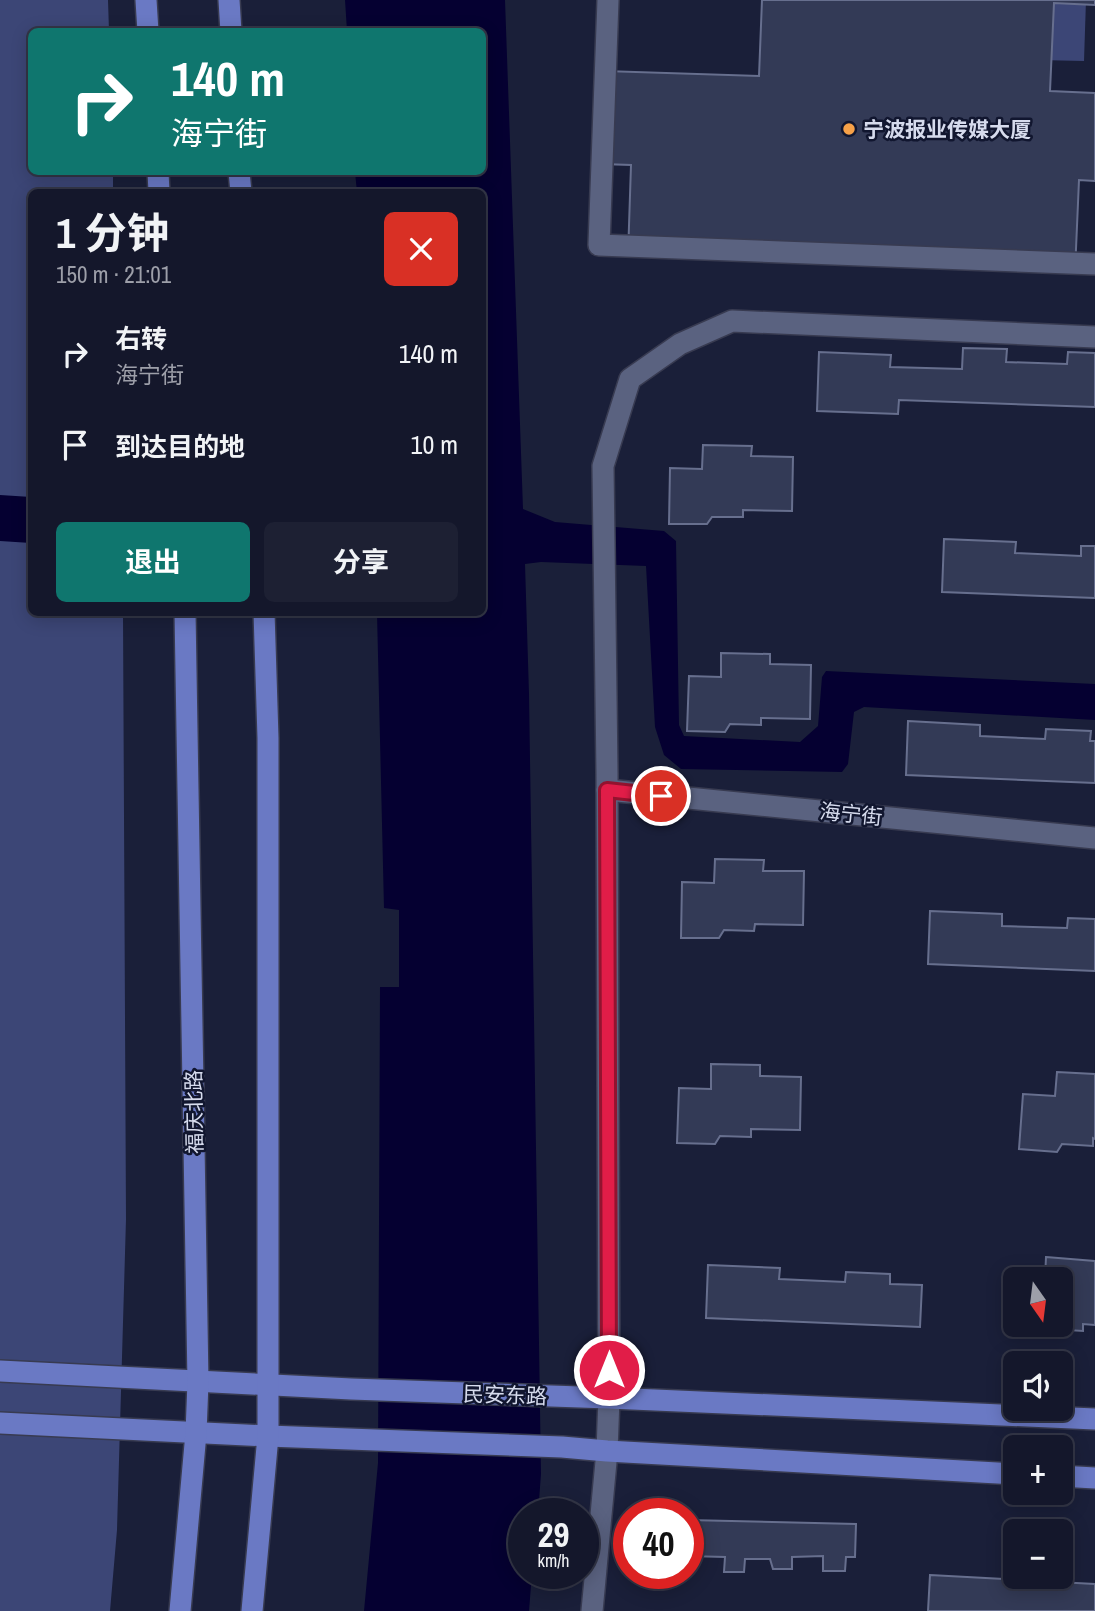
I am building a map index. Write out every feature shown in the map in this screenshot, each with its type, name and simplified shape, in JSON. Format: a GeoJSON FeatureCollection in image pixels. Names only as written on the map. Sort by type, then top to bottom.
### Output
{"type":"FeatureCollection","features":[{"type":"Feature","properties":{"kind":"main road"},"geometry":{"type":"LineString","coordinates":[[146,0],[148,28]]}},
{"type":"Feature","properties":{"kind":"main road"},"geometry":{"type":"LineString","coordinates":[[229,0],[231,28]]}},
{"type":"Feature","properties":{"kind":"main road","name":"福庆北路"},"geometry":{"type":"LineString","coordinates":[[180,1611],[198,1381],[186,616]]}},
{"type":"Feature","properties":{"kind":"main road"},"geometry":{"type":"LineString","coordinates":[[252,1611],[268,1436],[268,738],[264,616]]}},
{"type":"Feature","properties":{"kind":"main road","name":"民安东路"},"geometry":{"type":"LineString","coordinates":[[0,1371],[351,1389],[1095,1419]]}},
{"type":"Feature","properties":{"kind":"main road"},"geometry":{"type":"LineString","coordinates":[[0,1423],[550,1447],[1003,1473]]}},
{"type":"Feature","properties":{"kind":"main road"},"geometry":{"type":"LineString","coordinates":[[1073,1477],[1095,1478]]}},
{"type":"Feature","properties":{"kind":"street"},"geometry":{"type":"LineString","coordinates":[[608,0],[599,245],[1095,264]]}},
{"type":"Feature","properties":{"kind":"street"},"geometry":{"type":"LineString","coordinates":[[592,1611],[610,1398],[603,466],[630,379],[680,344],[733,321],[1095,337]]}},
{"type":"Feature","properties":{"kind":"street","name":"海宁街"},"geometry":{"type":"LineString","coordinates":[[607,790],[1095,838]]}},
{"type":"Feature","properties":{"kind":"shaded area"},"geometry":{"type":"Polygon","coordinates":[[[0,0],[108,0],[109,28],[28,28],[28,175],[113,175],[113,189],[28,189],[28,616],[123,616],[126,1219],[117,1530],[110,1611],[0,1611],[0,0]]]}},
{"type":"Feature","properties":{"kind":"shaded area"},"geometry":{"type":"Polygon","coordinates":[[[345,0],[505,0],[523,509],[555,522],[664,531],[676,541],[679,725],[684,736],[800,742],[818,726],[822,677],[826,671],[1095,684],[1095,720],[864,707],[854,712],[848,764],[842,772],[681,769],[664,755],[655,727],[646,566],[541,562],[525,564],[541,1474],[539,1498],[508,1498],[508,1589],[531,1589],[529,1611],[364,1611],[378,1463],[380,987],[399,987],[399,910],[384,908],[377,616],[486,616],[486,189],[357,189],[355,175],[486,175],[486,28],[347,28],[345,0]]]}},
{"type":"Feature","properties":{"kind":"shaded area"},"geometry":{"type":"Polygon","coordinates":[[[956,0],[1086,0],[1084,61],[954,58],[956,0]]]}},
{"type":"Feature","properties":{"kind":"shaded area"},"geometry":{"type":"Polygon","coordinates":[[[0,495],[28,497],[28,543],[0,541],[0,495]]]}},
{"type":"Feature","properties":{"kind":"building","name":"宁波报业传媒大厦"},"geometry":{"type":"Polygon","coordinates":[[[762,0],[1095,0],[1095,5],[1054,3],[1050,91],[1095,93],[1095,181],[1079,180],[1075,272],[628,256],[631,165],[602,164],[605,71],[759,76],[762,0]]]}},
{"type":"Feature","properties":{"kind":"building"},"geometry":{"type":"Polygon","coordinates":[[[963,348],[1007,349],[1006,362],[1067,364],[1068,352],[1095,353],[1095,407],[899,400],[898,414],[817,411],[819,352],[891,355],[890,367],[962,369],[963,348]]]}},
{"type":"Feature","properties":{"kind":"building"},"geometry":{"type":"Polygon","coordinates":[[[703,445],[752,446],[751,456],[793,457],[792,511],[743,510],[743,517],[712,517],[707,524],[669,524],[670,468],[702,469],[703,445]]]}},
{"type":"Feature","properties":{"kind":"building"},"geometry":{"type":"Polygon","coordinates":[[[944,539],[1016,542],[1015,553],[1081,556],[1081,546],[1095,546],[1095,598],[942,592],[944,539]]]}},
{"type":"Feature","properties":{"kind":"building"},"geometry":{"type":"Polygon","coordinates":[[[721,653],[770,654],[770,664],[811,665],[810,719],[761,718],[761,725],[730,724],[725,732],[687,731],[689,676],[721,677],[721,653]]]}},
{"type":"Feature","properties":{"kind":"building"},"geometry":{"type":"Polygon","coordinates":[[[908,721],[980,725],[980,736],[1045,739],[1046,729],[1091,731],[1090,741],[1095,741],[1095,783],[906,775],[908,721]]]}},
{"type":"Feature","properties":{"kind":"building"},"geometry":{"type":"Polygon","coordinates":[[[715,859],[764,860],[763,871],[804,871],[803,925],[755,924],[754,931],[724,930],[719,938],[681,938],[682,882],[714,883],[715,859]]]}},
{"type":"Feature","properties":{"kind":"building"},"geometry":{"type":"Polygon","coordinates":[[[930,911],[1002,914],[1002,926],[1067,928],[1068,918],[1095,919],[1095,971],[928,964],[930,911]]]}},
{"type":"Feature","properties":{"kind":"building"},"geometry":{"type":"Polygon","coordinates":[[[711,1064],[760,1065],[760,1076],[801,1077],[800,1130],[751,1129],[751,1137],[720,1136],[715,1144],[677,1143],[679,1088],[711,1089],[711,1064]]]}},
{"type":"Feature","properties":{"kind":"building"},"geometry":{"type":"Polygon","coordinates":[[[1057,1072],[1095,1074],[1093,1146],[1062,1144],[1057,1152],[1019,1149],[1023,1094],[1055,1096],[1057,1072]]]}},
{"type":"Feature","properties":{"kind":"building"},"geometry":{"type":"Polygon","coordinates":[[[1046,1257],[1095,1261],[1095,1325],[1083,1324],[1083,1331],[1073,1330],[1073,1267],[1046,1267],[1046,1257]]]}},
{"type":"Feature","properties":{"kind":"building"},"geometry":{"type":"Polygon","coordinates":[[[708,1265],[780,1268],[779,1279],[845,1282],[846,1272],[890,1274],[890,1284],[922,1285],[920,1327],[706,1318],[708,1265]]]}},
{"type":"Feature","properties":{"kind":"building"},"geometry":{"type":"Polygon","coordinates":[[[704,1520],[856,1524],[855,1557],[846,1557],[845,1571],[823,1571],[823,1556],[792,1557],[792,1569],[773,1569],[770,1559],[745,1559],[744,1572],[724,1572],[725,1557],[704,1556],[704,1520]]]}},
{"type":"Feature","properties":{"kind":"building"},"geometry":{"type":"Polygon","coordinates":[[[930,1575],[1003,1579],[1003,1589],[1073,1589],[1073,1583],[1095,1584],[1095,1611],[928,1611],[930,1575]]]}},
{"type":"Feature","properties":{"kind":"place","name":"宁波报业传媒大厦"},"geometry":{"type":"Point","coordinates":[849,129]}},
{"type":"Feature","properties":{"kind":"route"},"geometry":{"type":"LineString","coordinates":[[609,1370],[607,790],[661,796]]}}]}
